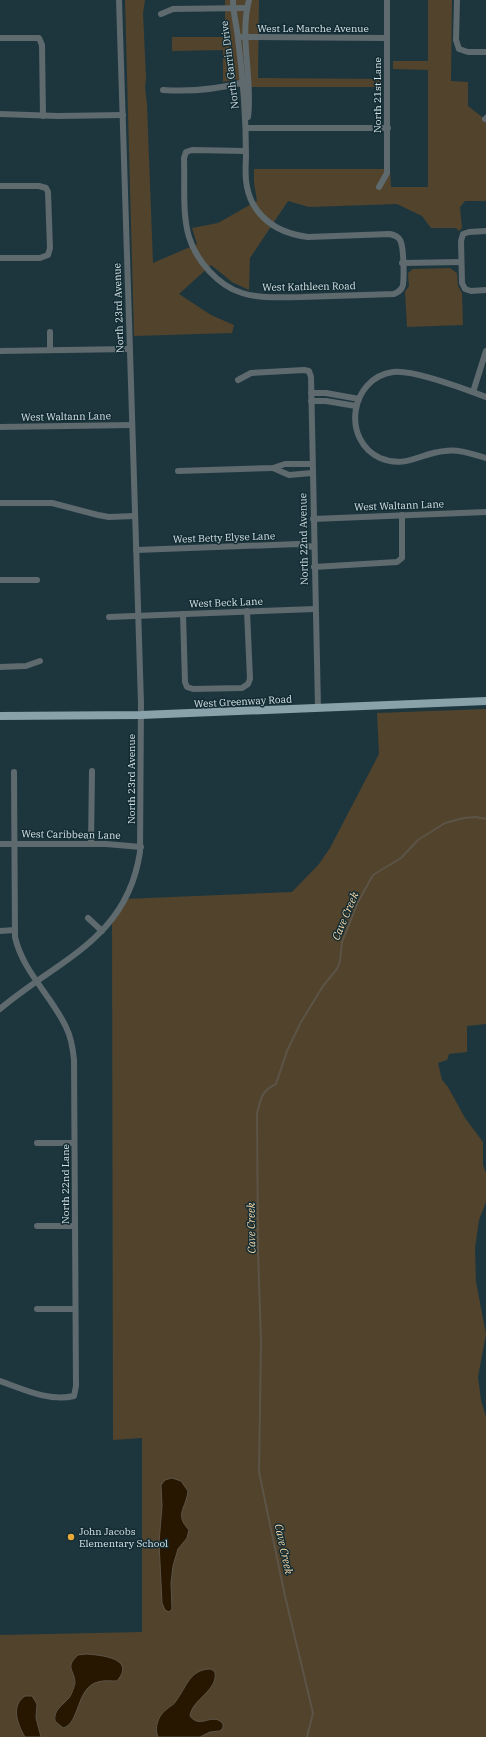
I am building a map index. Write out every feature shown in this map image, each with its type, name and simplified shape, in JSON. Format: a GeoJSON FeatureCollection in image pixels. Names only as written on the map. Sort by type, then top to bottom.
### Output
{"type":"FeatureCollection","features":[{"type":"Feature","properties":{"kind":"main road","name":"West Greenway Road"},"geometry":{"type":"LineString","coordinates":[[0,716],[141,716],[486,701]]}},
{"type":"Feature","properties":{"kind":"street","name":"North 23rd Avenue"},"geometry":{"type":"LineString","coordinates":[[0,1009],[83,948],[102,931],[120,909],[129,892],[139,863],[141,846],[141,716],[119,0]]}},
{"type":"Feature","properties":{"kind":"street","name":"North Garrin Drive"},"geometry":{"type":"LineString","coordinates":[[233,0],[233,8],[249,105],[246,128],[246,186],[253,204],[261,216],[276,228],[298,236],[308,237],[390,234],[397,236],[401,241],[402,264]]}},
{"type":"Feature","properties":{"kind":"street","name":"North Garrin Drive"},"geometry":{"type":"LineString","coordinates":[[246,82],[246,8],[249,0]]}},
{"type":"Feature","properties":{"kind":"street","name":"North 21st Lane"},"geometry":{"type":"LineString","coordinates":[[379,187],[387,173],[387,0]]}},
{"type":"Feature","properties":{"kind":"street"},"geometry":{"type":"LineString","coordinates":[[457,0],[456,40],[459,49],[468,52],[486,52]]}},
{"type":"Feature","properties":{"kind":"street"},"geometry":{"type":"LineString","coordinates":[[161,14],[173,9],[246,8]]}},
{"type":"Feature","properties":{"kind":"street","name":"West Le Marche Avenue"},"geometry":{"type":"LineString","coordinates":[[238,37],[387,38]]}},
{"type":"Feature","properties":{"kind":"street"},"geometry":{"type":"LineString","coordinates":[[0,38],[39,38],[42,45],[44,116]]}},
{"type":"Feature","properties":{"kind":"street"},"geometry":{"type":"LineString","coordinates":[[163,90],[192,91],[226,87],[246,82]]}},
{"type":"Feature","properties":{"kind":"street"},"geometry":{"type":"LineString","coordinates":[[0,114],[44,116],[123,115]]}},
{"type":"Feature","properties":{"kind":"street"},"geometry":{"type":"LineString","coordinates":[[246,128],[388,128]]}},
{"type":"Feature","properties":{"kind":"street","name":"West Kathleen Road"},"geometry":{"type":"LineString","coordinates":[[246,151],[192,150],[186,152],[184,158],[187,229],[192,245],[204,266],[221,282],[240,293],[264,298],[394,294],[400,291],[403,286],[402,264]]}},
{"type":"Feature","properties":{"kind":"street"},"geometry":{"type":"LineString","coordinates":[[0,186],[38,186],[46,188],[48,192],[50,240],[48,255],[40,258],[0,258]]}},
{"type":"Feature","properties":{"kind":"street"},"geometry":{"type":"LineString","coordinates":[[486,231],[469,232],[463,234],[461,241],[462,283],[465,288],[471,290],[486,290]]}},
{"type":"Feature","properties":{"kind":"street"},"geometry":{"type":"LineString","coordinates":[[402,264],[461,262]]}},
{"type":"Feature","properties":{"kind":"street"},"geometry":{"type":"LineString","coordinates":[[50,332],[50,350]]}},
{"type":"Feature","properties":{"kind":"street"},"geometry":{"type":"LineString","coordinates":[[0,351],[130,349]]}},
{"type":"Feature","properties":{"kind":"street"},"geometry":{"type":"LineString","coordinates":[[473,392],[486,351]]}},
{"type":"Feature","properties":{"kind":"street","name":"North 22nd Avenue"},"geometry":{"type":"LineString","coordinates":[[238,380],[251,373],[309,371],[311,377],[313,547],[318,708]]}},
{"type":"Feature","properties":{"kind":"street"},"geometry":{"type":"LineString","coordinates":[[486,397],[417,374],[392,372],[376,379],[368,385],[357,402],[355,420],[360,439],[366,447],[374,454],[392,461],[410,461],[434,453],[451,450],[486,458]]}},
{"type":"Feature","properties":{"kind":"street"},"geometry":{"type":"LineString","coordinates":[[311,393],[334,394],[357,402]]}},
{"type":"Feature","properties":{"kind":"street"},"geometry":{"type":"LineString","coordinates":[[333,402],[334,394]]}},
{"type":"Feature","properties":{"kind":"street"},"geometry":{"type":"LineString","coordinates":[[311,401],[357,402]]}},
{"type":"Feature","properties":{"kind":"street","name":"West Waltann Lane"},"geometry":{"type":"LineString","coordinates":[[0,427],[132,425]]}},
{"type":"Feature","properties":{"kind":"street"},"geometry":{"type":"LineString","coordinates":[[178,471],[273,468],[289,464],[312,464]]}},
{"type":"Feature","properties":{"kind":"street"},"geometry":{"type":"LineString","coordinates":[[289,464],[289,475]]}},
{"type":"Feature","properties":{"kind":"street"},"geometry":{"type":"LineString","coordinates":[[273,468],[289,475],[312,472]]}},
{"type":"Feature","properties":{"kind":"street"},"geometry":{"type":"LineString","coordinates":[[0,503],[52,503],[109,517],[135,516]]}},
{"type":"Feature","properties":{"kind":"street","name":"West Waltann Lane"},"geometry":{"type":"LineString","coordinates":[[313,519],[486,512]]}},
{"type":"Feature","properties":{"kind":"street"},"geometry":{"type":"LineString","coordinates":[[314,567],[397,562],[402,558],[403,552],[402,515]]}},
{"type":"Feature","properties":{"kind":"street","name":"West Betty Elyse Lane"},"geometry":{"type":"LineString","coordinates":[[136,550],[298,544],[313,547]]}},
{"type":"Feature","properties":{"kind":"street"},"geometry":{"type":"LineString","coordinates":[[0,580],[37,580]]}},
{"type":"Feature","properties":{"kind":"street","name":"West Beck Lane"},"geometry":{"type":"LineString","coordinates":[[138,616],[315,609]]}},
{"type":"Feature","properties":{"kind":"street"},"geometry":{"type":"LineString","coordinates":[[183,614],[184,682],[187,687],[193,690],[242,688],[248,684],[250,679],[247,611]]}},
{"type":"Feature","properties":{"kind":"street"},"geometry":{"type":"LineString","coordinates":[[109,617],[138,616]]}},
{"type":"Feature","properties":{"kind":"street"},"geometry":{"type":"LineString","coordinates":[[0,667],[26,666],[40,661]]}},
{"type":"Feature","properties":{"kind":"street"},"geometry":{"type":"LineString","coordinates":[[91,844],[92,771]]}},
{"type":"Feature","properties":{"kind":"street","name":"North 22nd Lane"},"geometry":{"type":"LineString","coordinates":[[0,1381],[37,1394],[65,1398],[74,1396],[76,1386],[73,1049],[60,1015],[21,957],[15,930],[14,772]]}},
{"type":"Feature","properties":{"kind":"street","name":"West Caribbean Lane"},"geometry":{"type":"LineString","coordinates":[[0,844],[91,844],[141,846]]}},
{"type":"Feature","properties":{"kind":"street"},"geometry":{"type":"LineString","coordinates":[[88,918],[102,931]]}},
{"type":"Feature","properties":{"kind":"street"},"geometry":{"type":"LineString","coordinates":[[0,931],[15,930]]}},
{"type":"Feature","properties":{"kind":"street"},"geometry":{"type":"LineString","coordinates":[[37,1143],[74,1143]]}},
{"type":"Feature","properties":{"kind":"street"},"geometry":{"type":"LineString","coordinates":[[37,1226],[75,1226]]}},
{"type":"Feature","properties":{"kind":"street"},"geometry":{"type":"LineString","coordinates":[[37,1309],[75,1309]]}},
{"type":"Feature","properties":{"kind":"shaded area"},"geometry":{"type":"Polygon","coordinates":[[[125,0],[145,0],[143,13],[146,78],[145,87],[153,263],[197,244],[192,228],[218,223],[257,201],[254,182],[254,169],[390,169],[391,187],[428,187],[428,70],[393,69],[393,61],[428,61],[428,0],[452,0],[451,81],[468,82],[468,106],[486,120],[486,201],[465,201],[460,207],[462,228],[459,231],[456,228],[431,228],[422,216],[397,204],[309,207],[288,201],[250,258],[249,290],[232,282],[211,265],[179,294],[211,315],[234,325],[232,333],[134,336],[125,0]]]}},
{"type":"Feature","properties":{"kind":"shaded area"},"geometry":{"type":"Polygon","coordinates":[[[225,0],[259,0],[258,78],[382,79],[382,87],[237,87],[237,79],[223,82],[223,50],[172,51],[172,37],[225,37],[225,0]]]}},
{"type":"Feature","properties":{"kind":"shaded area"},"geometry":{"type":"Polygon","coordinates":[[[450,268],[457,273],[458,286],[462,293],[463,325],[407,327],[405,292],[409,286],[408,273],[413,269],[450,268]]]}},
{"type":"Feature","properties":{"kind":"shaded area"},"geometry":{"type":"Polygon","coordinates":[[[486,709],[486,1024],[467,1026],[467,1052],[449,1054],[447,1060],[438,1063],[442,1080],[448,1087],[465,1118],[483,1142],[483,1165],[486,1173],[486,1202],[479,1220],[475,1248],[476,1282],[486,1334],[478,1377],[481,1400],[486,1417],[486,1737],[0,1737],[0,1635],[142,1632],[142,1438],[113,1440],[112,920],[125,899],[292,892],[319,864],[330,848],[379,754],[377,713],[486,709]]]}},
{"type":"Feature","properties":{"kind":"shaded area"},"geometry":{"type":"Polygon","coordinates":[[[172,1478],[181,1481],[188,1491],[182,1511],[182,1520],[189,1530],[187,1538],[178,1549],[173,1566],[171,1583],[172,1609],[169,1612],[165,1610],[162,1603],[159,1543],[162,1506],[161,1485],[165,1480],[172,1478]]]}},
{"type":"Feature","properties":{"kind":"shaded area"},"geometry":{"type":"Polygon","coordinates":[[[78,1655],[100,1655],[114,1659],[123,1667],[122,1673],[117,1681],[100,1681],[91,1685],[82,1698],[73,1720],[63,1728],[55,1721],[55,1717],[59,1708],[71,1695],[75,1683],[71,1669],[72,1663],[78,1655]]]}},
{"type":"Feature","properties":{"kind":"shaded area"},"geometry":{"type":"Polygon","coordinates":[[[211,1669],[215,1672],[213,1684],[195,1705],[190,1716],[194,1720],[198,1721],[211,1719],[219,1720],[223,1724],[223,1728],[220,1731],[210,1732],[200,1737],[158,1737],[156,1730],[161,1715],[175,1702],[186,1684],[194,1675],[198,1672],[211,1669]]]}},
{"type":"Feature","properties":{"kind":"shaded area"},"geometry":{"type":"Polygon","coordinates":[[[25,1696],[32,1696],[37,1704],[36,1718],[41,1737],[25,1737],[20,1727],[17,1710],[20,1700],[25,1696]]]}},
{"type":"Feature","properties":{"kind":"waterway","name":"Cave Creek"},"geometry":{"type":"LineString","coordinates":[[307,1737],[313,1713],[285,1596],[259,1472],[261,1341],[258,1251],[257,1114],[264,1092],[276,1084],[287,1051],[301,1022],[323,986],[337,969],[340,961],[342,942],[358,902],[373,875],[401,858],[418,840],[445,823],[464,818],[476,817],[486,819]]}},
{"type":"Feature","properties":{"kind":"place","name":"John Jacobs Elementary School"},"geometry":{"type":"Point","coordinates":[71,1537]}}]}
